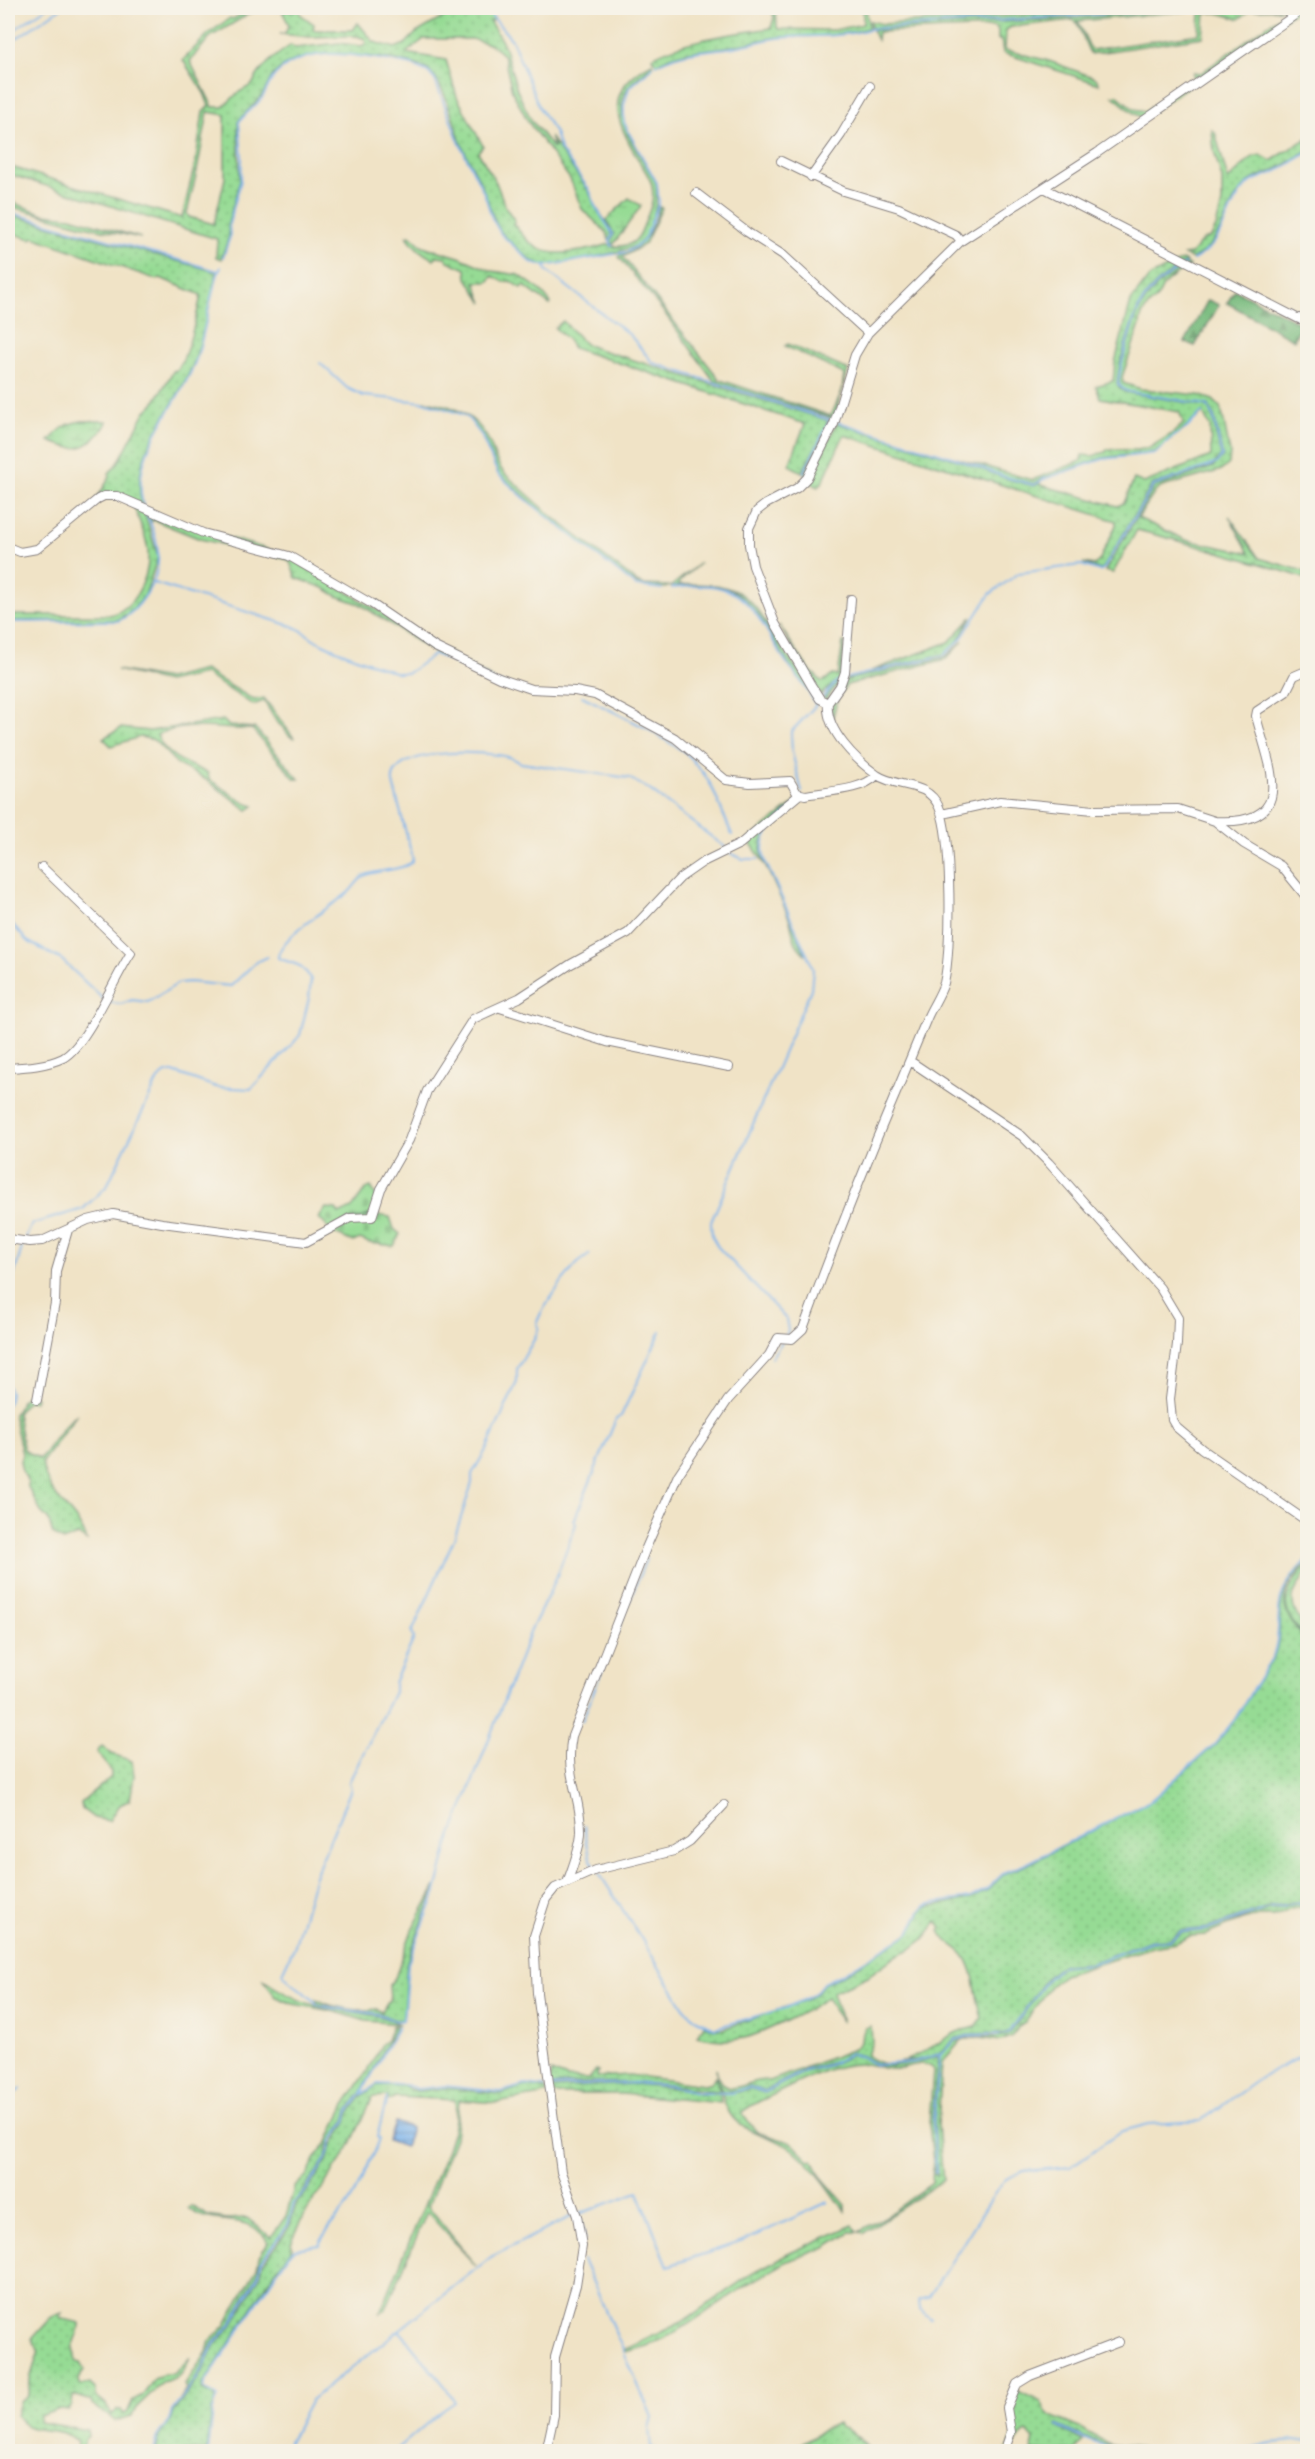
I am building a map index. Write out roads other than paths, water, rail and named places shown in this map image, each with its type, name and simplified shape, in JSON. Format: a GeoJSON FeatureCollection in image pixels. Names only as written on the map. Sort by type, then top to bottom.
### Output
{"type":"FeatureCollection","features":[{"type":"Feature","properties":{"kind":"street"},"geometry":{"type":"LineString","coordinates":[[828,703],[820,699],[775,623],[753,566],[749,528],[758,511],[766,504],[797,488],[807,478],[834,424],[855,355],[868,333],[961,241],[1044,188],[1305,8]]}},
{"type":"Feature","properties":{"kind":"street"},"geometry":{"type":"LineString","coordinates":[[811,177],[841,135],[870,86]]}},
{"type":"Feature","properties":{"kind":"street"},"geometry":{"type":"LineString","coordinates":[[781,160],[811,177],[899,208],[956,235],[961,241]]}},
{"type":"Feature","properties":{"kind":"street"},"geometry":{"type":"LineString","coordinates":[[1044,188],[1056,197],[1106,218],[1299,319],[1308,315]]}},
{"type":"Feature","properties":{"kind":"street"},"geometry":{"type":"LineString","coordinates":[[696,193],[747,232],[783,255],[868,333]]}},
{"type":"Feature","properties":{"kind":"street"},"geometry":{"type":"LineString","coordinates":[[8,547],[20,552],[37,549],[98,499],[113,495],[128,499],[202,533],[289,556],[372,604],[435,647],[499,678],[531,689],[574,691],[595,695],[675,738],[726,780],[750,783],[790,781],[800,794]]}},
{"type":"Feature","properties":{"kind":"street"},"geometry":{"type":"LineString","coordinates":[[567,1883],[581,1834],[570,1772],[569,1754],[572,1736],[650,1538],[678,1475],[728,1400],[769,1355],[778,1338],[792,1339],[803,1329],[928,1016],[940,993],[946,969],[948,864],[942,814],[934,797],[928,792],[877,775],[836,734],[829,717],[828,703],[840,686],[845,672],[851,599]]}},
{"type":"Feature","properties":{"kind":"street"},"geometry":{"type":"LineString","coordinates":[[942,814],[985,803],[1009,801],[1094,810],[1178,809],[1215,821],[1240,821],[1250,818],[1266,808],[1270,802],[1274,781],[1256,716],[1257,711],[1286,692],[1294,676],[1308,670]]}},
{"type":"Feature","properties":{"kind":"street"},"geometry":{"type":"LineString","coordinates":[[8,1239],[36,1242],[50,1239],[95,1218],[113,1214],[172,1225],[306,1242],[350,1218],[372,1217],[381,1189],[410,1140],[419,1108],[473,1019],[501,1008],[583,956],[628,933],[680,878],[703,862],[740,844],[800,794],[860,785],[877,775]]}},
{"type":"Feature","properties":{"kind":"street"},"geometry":{"type":"LineString","coordinates":[[1215,821],[1244,844],[1281,867],[1308,899]]}},
{"type":"Feature","properties":{"kind":"street"},"geometry":{"type":"LineString","coordinates":[[8,1068],[54,1061],[72,1050],[98,1012],[117,974],[131,953],[42,867]]}},
{"type":"Feature","properties":{"kind":"street"},"geometry":{"type":"LineString","coordinates":[[501,1008],[607,1042],[729,1067]]}},
{"type":"Feature","properties":{"kind":"street"},"geometry":{"type":"LineString","coordinates":[[910,1061],[1022,1136],[1049,1163],[1160,1288],[1178,1318],[1170,1399],[1172,1420],[1176,1427],[1202,1449],[1308,1522]]}},
{"type":"Feature","properties":{"kind":"street"},"geometry":{"type":"LineString","coordinates":[[37,1400],[55,1303],[57,1271],[68,1230]]}},
{"type":"Feature","properties":{"kind":"street"},"geometry":{"type":"LineString","coordinates":[[546,2451],[554,2415],[555,2357],[576,2285],[582,2246],[578,2216],[561,2172],[543,2050],[534,1946],[537,1924],[550,1893],[596,1870],[674,1851],[690,1841],[724,1805]]}},
{"type":"Feature","properties":{"kind":"street"},"geometry":{"type":"LineString","coordinates":[[1004,2451],[1011,2432],[1007,2408],[1017,2384],[1030,2376],[1119,2343]]}},
{"type":"Feature","properties":{"kind":"water"},"geometry":{"type":"Polygon","coordinates":[[[395,2122],[411,2128],[405,2147],[388,2141],[395,2122]]]}},
{"type":"Feature","properties":{"kind":"waterway"},"geometry":{"type":"LineString","coordinates":[[8,34],[46,8]]}},
{"type":"Feature","properties":{"kind":"waterway"},"geometry":{"type":"LineString","coordinates":[[8,44],[61,8]]}},
{"type":"Feature","properties":{"kind":"waterway"},"geometry":{"type":"LineString","coordinates":[[485,8],[512,40],[539,107],[555,133],[560,149],[590,191],[595,206],[613,234],[610,240],[612,246]]}},
{"type":"Feature","properties":{"kind":"waterway"},"geometry":{"type":"LineString","coordinates":[[656,65],[700,51],[778,38],[836,35],[870,29],[1191,8]]}},
{"type":"Feature","properties":{"kind":"waterway"},"geometry":{"type":"LineString","coordinates":[[223,257],[230,237],[229,224],[241,180],[239,122],[262,98],[276,74],[306,57],[323,54],[360,56],[412,65],[428,72],[435,80],[460,144],[485,195],[492,218],[501,234],[531,262],[545,266],[627,252],[642,242],[659,203],[657,183],[624,122],[624,105],[629,88],[653,67]]}},
{"type":"Feature","properties":{"kind":"waterway"},"geometry":{"type":"LineString","coordinates":[[1193,260],[1204,253],[1219,236],[1233,206],[1249,183],[1279,170],[1308,153]]}},
{"type":"Feature","properties":{"kind":"waterway"},"geometry":{"type":"LineString","coordinates":[[8,212],[218,271]]}},
{"type":"Feature","properties":{"kind":"waterway"},"geometry":{"type":"LineString","coordinates":[[847,678],[944,655],[961,639],[990,594],[1019,573],[1081,565],[1100,571],[1104,568],[1153,486],[1217,463],[1222,456],[1213,415],[1207,405],[1130,392],[1118,384],[1126,346],[1139,307],[1152,289],[1185,264]]}},
{"type":"Feature","properties":{"kind":"waterway"},"geometry":{"type":"LineString","coordinates":[[545,266],[547,271],[630,335],[653,363],[830,420],[804,472]]}},
{"type":"Feature","properties":{"kind":"waterway"},"geometry":{"type":"LineString","coordinates":[[143,505],[141,485],[143,466],[149,448],[196,360],[213,288],[221,267]]}},
{"type":"Feature","properties":{"kind":"waterway"},"geometry":{"type":"LineString","coordinates":[[320,363],[347,388],[364,396],[424,402],[468,418],[481,435],[498,474],[524,498],[636,586],[662,589]]}},
{"type":"Feature","properties":{"kind":"waterway"},"geometry":{"type":"LineString","coordinates":[[838,422],[1034,485],[1044,479],[1103,459],[1156,453],[1203,413]]}},
{"type":"Feature","properties":{"kind":"waterway"},"geometry":{"type":"LineString","coordinates":[[8,622],[118,621],[126,617],[147,594],[158,565],[157,545],[146,511]]}},
{"type":"Feature","properties":{"kind":"waterway"},"geometry":{"type":"LineString","coordinates":[[151,582],[292,626],[330,647],[397,673],[408,673],[435,654],[494,681]]}},
{"type":"Feature","properties":{"kind":"waterway"},"geometry":{"type":"LineString","coordinates":[[672,588],[709,586],[736,594],[755,612],[784,659],[809,693],[816,705],[791,732],[792,752],[802,792]]}},
{"type":"Feature","properties":{"kind":"waterway"},"geometry":{"type":"LineString","coordinates":[[823,697],[837,681]]}},
{"type":"Feature","properties":{"kind":"waterway"},"geometry":{"type":"LineString","coordinates":[[500,683],[517,690],[529,691]]}},
{"type":"Feature","properties":{"kind":"waterway"},"geometry":{"type":"LineString","coordinates":[[582,696],[646,728],[686,753],[712,787],[732,835]]}},
{"type":"Feature","properties":{"kind":"waterway"},"geometry":{"type":"LineString","coordinates":[[26,1237],[32,1224],[83,1209],[107,1186],[158,1079],[166,1073],[176,1073],[216,1087],[251,1089],[296,1040],[300,1035],[311,980],[298,965],[278,958],[280,950],[296,932],[349,892],[363,876],[405,866],[413,860],[393,783],[396,771],[406,762],[440,754],[480,753],[508,757],[521,763],[629,778],[647,788],[725,847]]}},
{"type":"Feature","properties":{"kind":"waterway"},"geometry":{"type":"LineString","coordinates":[[786,1336],[788,1330],[786,1319],[718,1247],[712,1236],[711,1222],[811,989],[813,969],[763,852],[764,842],[772,827],[803,798]]}},
{"type":"Feature","properties":{"kind":"waterway"},"geometry":{"type":"LineString","coordinates":[[730,853],[743,859],[758,859]]}},
{"type":"Feature","properties":{"kind":"waterway"},"geometry":{"type":"LineString","coordinates":[[8,919],[27,941],[62,960],[103,999]]}},
{"type":"Feature","properties":{"kind":"waterway"},"geometry":{"type":"LineString","coordinates":[[107,1002],[121,1004],[132,1000],[148,1002],[179,983],[231,986],[256,962],[267,957]]}},
{"type":"Feature","properties":{"kind":"waterway"},"geometry":{"type":"LineString","coordinates":[[8,1296],[23,1244]]}},
{"type":"Feature","properties":{"kind":"waterway"},"geometry":{"type":"LineString","coordinates":[[590,1254],[578,1263],[563,1280],[541,1313],[535,1338],[517,1369],[517,1382],[486,1450],[472,1474],[472,1483],[454,1539],[412,1632],[414,1638],[394,1683],[394,1692],[349,1782],[351,1789],[315,1876],[295,1945],[282,1973],[317,2005],[403,2020],[408,1963],[435,1895],[448,1845],[531,1630],[555,1581],[576,1524],[574,1521],[616,1419],[621,1416],[661,1331]]}},
{"type":"Feature","properties":{"kind":"waterway"},"geometry":{"type":"LineString","coordinates":[[771,1358],[782,1342]]}},
{"type":"Feature","properties":{"kind":"waterway"},"geometry":{"type":"LineString","coordinates":[[8,1386],[10,1392],[8,1404]]}},
{"type":"Feature","properties":{"kind":"waterway"},"geometry":{"type":"LineString","coordinates":[[599,1873],[684,2008],[697,2020],[715,2028],[785,2008],[806,1999],[823,1983],[844,1973],[909,1933],[920,1911],[926,1906],[970,1898],[987,1889],[1005,1872],[1026,1864],[1150,1801],[1215,1744],[1235,1719],[1273,1656],[1283,1592],[1308,1558]]}},
{"type":"Feature","properties":{"kind":"waterway"},"geometry":{"type":"LineString","coordinates":[[582,1721],[646,1559]]}},
{"type":"Feature","properties":{"kind":"waterway"},"geometry":{"type":"LineString","coordinates":[[584,1826],[590,1858],[595,1867]]}},
{"type":"Feature","properties":{"kind":"waterway"},"geometry":{"type":"LineString","coordinates":[[550,2086],[634,2083],[671,2086],[698,2092],[731,2093],[749,2087],[764,2092],[805,2071],[828,2065],[851,2054],[863,2057],[875,2065],[914,2062],[940,2054],[955,2040],[971,2035],[1005,2034],[1010,2031],[1049,1977],[1062,1966],[1091,1964],[1151,1941],[1170,1940],[1181,1932],[1209,1929],[1265,1909],[1294,1903],[1308,1904]]}},
{"type":"Feature","properties":{"kind":"waterway"},"geometry":{"type":"LineString","coordinates":[[362,2093],[398,2027]]}},
{"type":"Feature","properties":{"kind":"waterway"},"geometry":{"type":"LineString","coordinates":[[931,2319],[920,2309],[919,2300],[929,2297],[1006,2179],[1024,2171],[1070,2167],[1122,2131],[1149,2124],[1201,2121],[1260,2078],[1308,2053]]}},
{"type":"Feature","properties":{"kind":"waterway"},"geometry":{"type":"LineString","coordinates":[[936,2173],[933,2121],[940,2054]]}},
{"type":"Feature","properties":{"kind":"waterway"},"geometry":{"type":"LineString","coordinates":[[154,2452],[158,2435],[169,2420],[172,2411],[196,2380],[214,2344],[231,2325],[259,2274],[261,2262],[288,2225],[294,2203],[304,2193],[326,2159],[332,2141],[346,2121],[349,2110],[361,2095],[377,2084],[406,2085],[417,2089],[445,2086],[501,2092],[525,2085],[545,2087]]}},
{"type":"Feature","properties":{"kind":"waterway"},"geometry":{"type":"LineString","coordinates":[[8,2098],[21,2089]]}},
{"type":"Feature","properties":{"kind":"waterway"},"geometry":{"type":"LineString","coordinates":[[208,2452],[213,2410],[218,2397],[204,2389],[205,2383],[289,2254],[296,2249],[319,2245],[328,2229],[349,2203],[362,2180],[379,2139],[377,2137],[387,2098]]}},
{"type":"Feature","properties":{"kind":"waterway"},"geometry":{"type":"LineString","coordinates":[[585,2240],[579,2214],[638,2192],[668,2266],[743,2241],[828,2202]]}},
{"type":"Feature","properties":{"kind":"waterway"},"geometry":{"type":"LineString","coordinates":[[284,2452],[311,2400],[491,2257],[574,2215]]}},
{"type":"Feature","properties":{"kind":"waterway"},"geometry":{"type":"LineString","coordinates":[[583,2260],[624,2352]]}},
{"type":"Feature","properties":{"kind":"waterway"},"geometry":{"type":"LineString","coordinates":[[394,2452],[455,2402],[445,2386],[399,2330]]}},
{"type":"Feature","properties":{"kind":"waterway"},"geometry":{"type":"LineString","coordinates":[[625,2355],[652,2417],[649,2429],[651,2447],[663,2452]]}},
{"type":"Feature","properties":{"kind":"waterway"},"geometry":{"type":"LineString","coordinates":[[1057,2426],[1092,2442],[1131,2452]]}},
{"type":"Feature","properties":{"kind":"waterway"},"geometry":{"type":"LineString","coordinates":[[1235,2452],[1271,2443],[1308,2440]]}}]}
